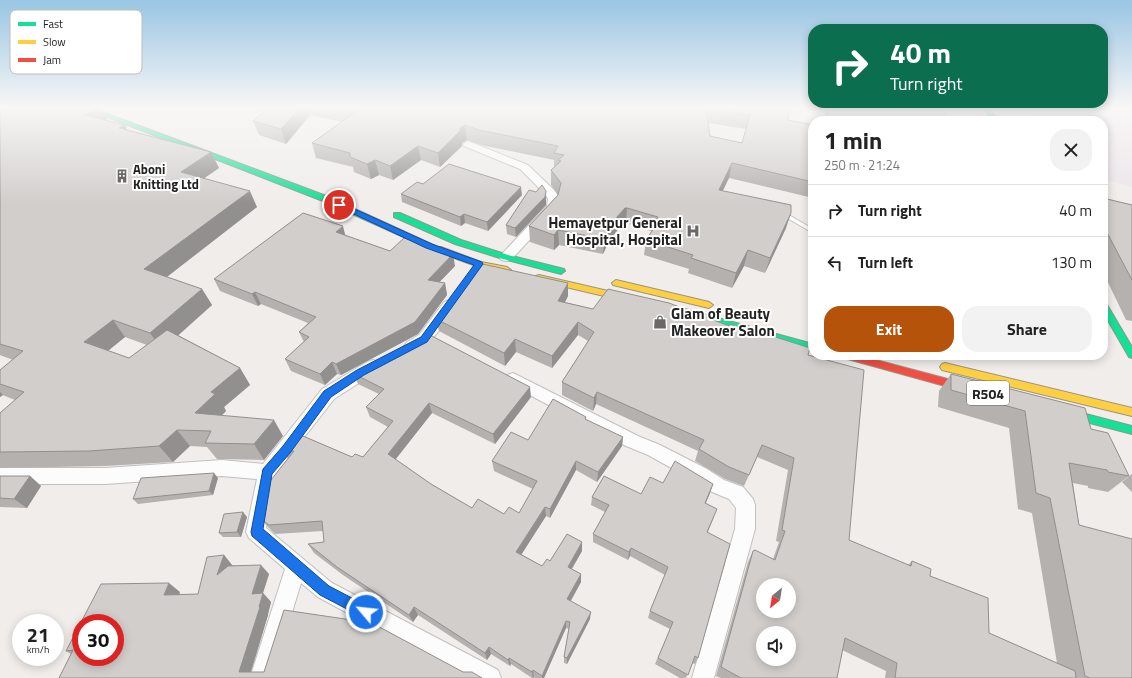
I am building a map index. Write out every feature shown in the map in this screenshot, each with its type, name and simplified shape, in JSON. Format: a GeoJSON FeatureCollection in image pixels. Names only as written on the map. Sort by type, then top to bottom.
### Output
{"type":"FeatureCollection","features":[{"type":"Feature","properties":{"kind":"main road"},"geometry":{"type":"LineString","coordinates":[[171,140],[302,189],[429,246],[479,264],[515,272]]}},
{"type":"Feature","properties":{"kind":"main road"},"geometry":{"type":"LineString","coordinates":[[302,189],[311,183]]}},
{"type":"Feature","properties":{"kind":"main road"},"geometry":{"type":"LineString","coordinates":[[387,211],[458,242],[506,257],[570,273]]}},
{"type":"Feature","properties":{"kind":"main road"},"geometry":{"type":"LineString","coordinates":[[530,276],[645,303]]}},
{"type":"Feature","properties":{"kind":"main road"},"geometry":{"type":"LineString","coordinates":[[608,281],[722,308]]}},
{"type":"Feature","properties":{"kind":"main road"},"geometry":{"type":"LineString","coordinates":[[676,310],[808,346]]}},
{"type":"Feature","properties":{"kind":"main road"},"geometry":{"type":"LineString","coordinates":[[1108,314],[1132,355]]}},
{"type":"Feature","properties":{"kind":"main road","name":"R504"},"geometry":{"type":"LineString","coordinates":[[863,360],[985,393]]}},
{"type":"Feature","properties":{"kind":"main road","name":"R504"},"geometry":{"type":"LineString","coordinates":[[936,365],[1132,412]]}},
{"type":"Feature","properties":{"kind":"main road"},"geometry":{"type":"LineString","coordinates":[[1047,408],[1132,430]]}},
{"type":"Feature","properties":{"kind":"street"},"geometry":{"type":"LineString","coordinates":[[468,144],[524,167],[554,199],[552,207],[506,257]]}},
{"type":"Feature","properties":{"kind":"street"},"geometry":{"type":"LineString","coordinates":[[479,264],[464,285],[435,338],[424,339],[361,372],[328,394],[267,472],[256,532],[325,590],[490,678]]}},
{"type":"Feature","properties":{"kind":"street"},"geometry":{"type":"LineString","coordinates":[[496,370],[701,475],[718,486],[736,494],[746,505],[745,529],[703,678]]}},
{"type":"Feature","properties":{"kind":"street"},"geometry":{"type":"LineString","coordinates":[[0,476],[105,476],[222,468],[267,472]]}},
{"type":"Feature","properties":{"kind":"street"},"geometry":{"type":"LineString","coordinates":[[261,678],[296,566]]}},
{"type":"Feature","properties":{"kind":"lane"},"geometry":{"type":"LineString","coordinates":[[781,213],[808,228]]}},
{"type":"Feature","properties":{"kind":"shaded area"},"geometry":{"type":"Polygon","coordinates":[[[1108,140],[1132,140],[1132,187],[1108,180],[1108,140]]]}},
{"type":"Feature","properties":{"kind":"building"},"geometry":{"type":"Polygon","coordinates":[[[0,140],[164,140],[211,152],[181,172],[250,191],[144,269],[202,289],[150,333],[113,320],[84,342],[129,358],[167,330],[240,368],[211,392],[215,394],[195,413],[274,420],[254,444],[205,443],[211,431],[177,430],[159,446],[89,451],[0,452],[0,413],[24,392],[0,384],[0,370],[23,351],[0,344],[0,140]]]}},
{"type":"Feature","properties":{"kind":"building"},"geometry":{"type":"Polygon","coordinates":[[[317,140],[451,140],[438,153],[418,146],[390,166],[375,160],[367,164],[350,157],[350,153],[312,143],[317,140]]]}},
{"type":"Feature","properties":{"kind":"building"},"geometry":{"type":"Polygon","coordinates":[[[527,140],[727,140],[742,143],[743,140],[808,140],[808,181],[732,163],[719,190],[791,205],[791,213],[770,258],[748,250],[736,273],[691,258],[693,255],[646,240],[654,228],[651,227],[658,217],[627,208],[625,208],[610,225],[604,239],[558,230],[554,235],[529,226],[558,195],[561,183],[551,170],[561,161],[558,160],[564,155],[554,153],[558,146],[527,140]]]}},
{"type":"Feature","properties":{"kind":"building"},"geometry":{"type":"Polygon","coordinates":[[[449,164],[521,187],[487,222],[464,214],[460,217],[401,194],[417,182],[423,184],[449,164]]]}},
{"type":"Feature","properties":{"kind":"building"},"geometry":{"type":"Polygon","coordinates":[[[542,185],[546,191],[545,197],[515,228],[506,225],[529,190],[536,192],[542,185]]]}},
{"type":"Feature","properties":{"kind":"building"},"geometry":{"type":"Polygon","coordinates":[[[1108,199],[1132,205],[1132,280],[1108,234],[1108,199]]]}},
{"type":"Feature","properties":{"kind":"building"},"geometry":{"type":"Polygon","coordinates":[[[303,213],[343,226],[336,232],[390,251],[404,238],[453,254],[428,280],[445,283],[415,322],[336,364],[332,362],[320,374],[285,359],[309,337],[299,332],[316,317],[255,292],[252,294],[214,279],[303,213]]]}},
{"type":"Feature","properties":{"kind":"building"},"geometry":{"type":"Polygon","coordinates":[[[478,263],[568,283],[558,301],[593,309],[608,289],[669,303],[729,326],[730,324],[765,337],[766,334],[808,347],[808,360],[827,360],[864,370],[849,540],[911,566],[912,561],[931,569],[930,576],[988,598],[989,633],[1075,671],[1076,678],[895,678],[897,663],[845,638],[837,678],[741,678],[721,667],[753,551],[755,550],[775,560],[785,531],[782,530],[794,458],[762,445],[749,475],[729,467],[699,449],[704,440],[597,392],[594,398],[562,382],[594,332],[578,322],[552,356],[515,339],[504,353],[436,319],[478,263]]]}},
{"type":"Feature","properties":{"kind":"building"},"geometry":{"type":"Polygon","coordinates":[[[428,334],[530,387],[493,434],[429,403],[388,454],[431,484],[472,508],[478,499],[504,514],[509,507],[519,513],[537,481],[492,461],[511,432],[528,440],[553,399],[586,417],[585,419],[623,437],[598,472],[576,461],[550,509],[545,507],[516,552],[542,566],[547,559],[550,561],[567,534],[582,542],[568,567],[581,574],[567,599],[591,612],[567,658],[564,657],[570,622],[566,621],[542,676],[533,670],[532,672],[509,658],[508,660],[489,647],[485,653],[414,607],[409,615],[337,567],[308,544],[324,542],[322,521],[269,525],[261,519],[267,485],[294,451],[283,451],[296,433],[352,457],[355,454],[363,457],[393,421],[366,407],[384,389],[354,374],[428,334]]]}},
{"type":"Feature","properties":{"kind":"building"},"geometry":{"type":"Polygon","coordinates":[[[951,374],[1085,408],[1091,429],[1108,433],[1129,476],[1108,472],[1107,470],[1069,463],[1079,525],[1132,539],[1132,678],[1090,678],[1085,676],[1050,498],[1036,493],[1025,411],[951,390],[951,374]]]}},
{"type":"Feature","properties":{"kind":"building"},"geometry":{"type":"Polygon","coordinates":[[[675,461],[713,484],[705,503],[717,509],[707,532],[730,544],[698,658],[695,656],[688,675],[658,658],[673,622],[650,611],[668,567],[631,548],[629,552],[593,534],[609,505],[592,497],[604,476],[641,494],[650,477],[663,483],[675,461]]]}},
{"type":"Feature","properties":{"kind":"building"},"geometry":{"type":"Polygon","coordinates":[[[214,473],[209,491],[133,499],[141,478],[214,473]]]}},
{"type":"Feature","properties":{"kind":"building"},"geometry":{"type":"Polygon","coordinates":[[[0,476],[30,476],[14,499],[0,498],[0,476]]]}},
{"type":"Feature","properties":{"kind":"building"},"geometry":{"type":"Polygon","coordinates":[[[243,512],[237,532],[219,533],[224,514],[243,512]]]}},
{"type":"Feature","properties":{"kind":"building"},"geometry":{"type":"Polygon","coordinates":[[[224,555],[217,575],[228,566],[261,565],[252,594],[263,593],[239,672],[264,672],[284,610],[372,623],[463,672],[472,672],[482,678],[59,678],[72,652],[72,666],[124,666],[124,614],[85,614],[101,584],[169,583],[164,595],[198,594],[207,557],[224,555]]]}},
{"type":"Feature","properties":{"kind":"building"},"geometry":{"type":"Polygon","coordinates":[[[72,640],[72,650],[66,651],[72,640]]]}},
{"type":"Feature","properties":{"kind":"traffic: fast"},"geometry":{"type":"LineString","coordinates":[[170,140],[326,199],[438,249]]}},
{"type":"Feature","properties":{"kind":"traffic: fast"},"geometry":{"type":"LineString","coordinates":[[397,215],[458,242],[506,257],[561,271]]}},
{"type":"Feature","properties":{"kind":"traffic: fast"},"geometry":{"type":"LineString","coordinates":[[685,312],[808,346]]}},
{"type":"Feature","properties":{"kind":"traffic: fast"},"geometry":{"type":"LineString","coordinates":[[1108,314],[1132,355]]}},
{"type":"Feature","properties":{"kind":"traffic: fast"},"geometry":{"type":"LineString","coordinates":[[1059,411],[1132,430]]}},
{"type":"Feature","properties":{"kind":"traffic: slow"},"geometry":{"type":"LineString","coordinates":[[438,249],[479,264],[507,270]]}},
{"type":"Feature","properties":{"kind":"traffic: slow"},"geometry":{"type":"LineString","coordinates":[[539,278],[634,300]]}},
{"type":"Feature","properties":{"kind":"traffic: slow"},"geometry":{"type":"LineString","coordinates":[[616,283],[709,305]]}},
{"type":"Feature","properties":{"kind":"traffic: slow"},"geometry":{"type":"LineString","coordinates":[[945,367],[1132,412]]}},
{"type":"Feature","properties":{"kind":"traffic: jam"},"geometry":{"type":"LineString","coordinates":[[863,360],[974,390]]}},
{"type":"Feature","properties":{"kind":"place","name":"Aboni Knitting Ltd"},"geometry":{"type":"Point","coordinates":[122,176]}},
{"type":"Feature","properties":{"kind":"place","name":"Hemayetpur General Hospital, Hospital"},"geometry":{"type":"Point","coordinates":[693,231]}},
{"type":"Feature","properties":{"kind":"place","name":"Glam of Beauty Makeover Salon"},"geometry":{"type":"Point","coordinates":[660,322]}},
{"type":"Feature","properties":{"kind":"route"},"geometry":{"type":"LineString","coordinates":[[339,205],[429,246],[479,264],[424,339],[361,372],[328,394],[267,472],[256,532],[325,590],[366,612]]}}]}
